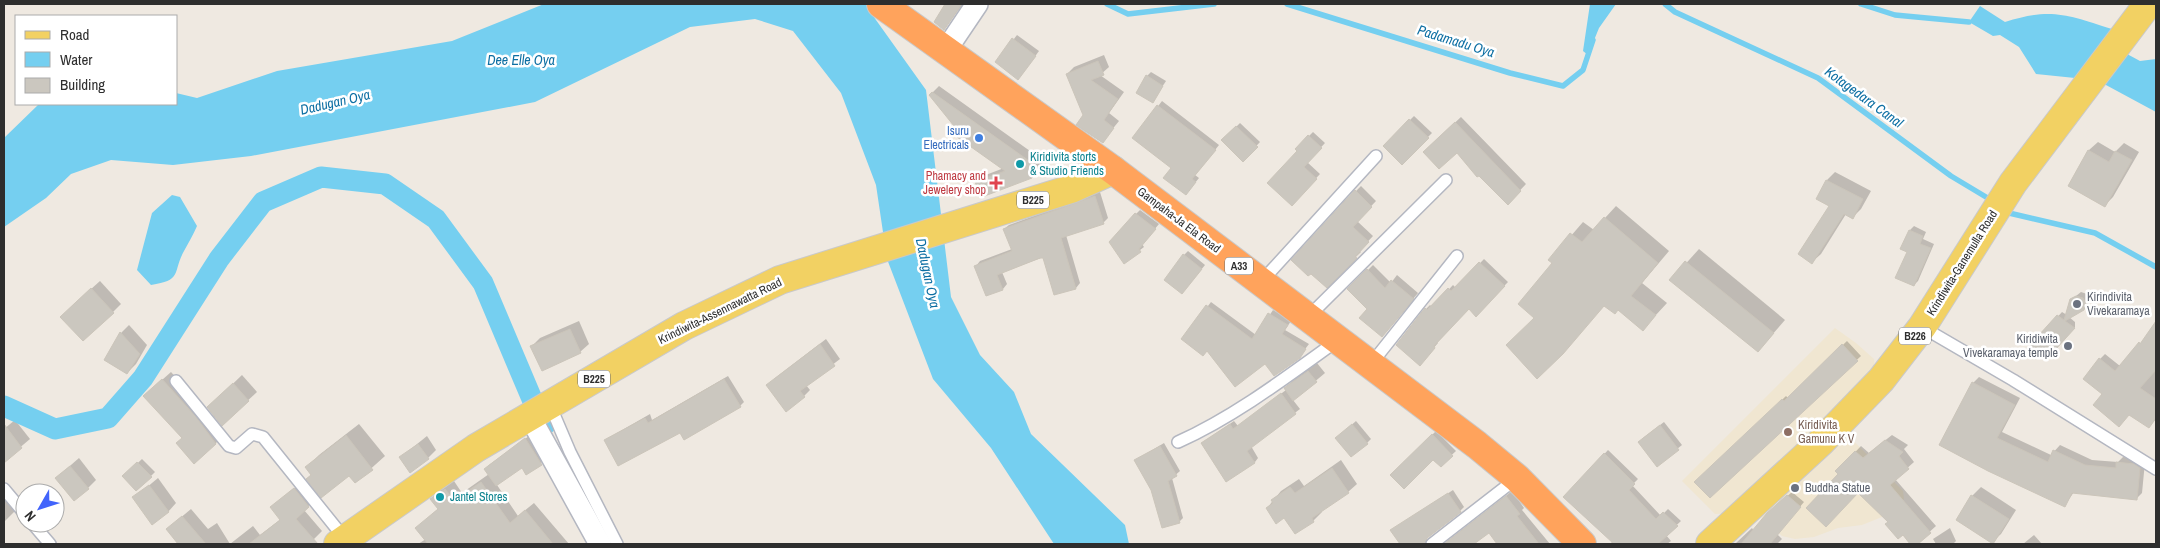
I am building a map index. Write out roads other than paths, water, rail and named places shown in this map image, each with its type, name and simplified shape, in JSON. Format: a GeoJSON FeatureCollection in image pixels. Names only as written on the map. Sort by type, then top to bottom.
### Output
{"type":"FeatureCollection","features":[{"type":"Feature","properties":{"kind":"highway","name":"Gampaha-Ja Ela Road"},"geometry":{"type":"LineString","coordinates":[[882,4],[1113,170],[1371,364],[1517,478],[1582,544]]}},
{"type":"Feature","properties":{"kind":"main road","name":"Krindiwita-Ganemulla Road"},"geometry":{"type":"LineString","coordinates":[[1710,544],[1820,443],[1881,380],[1922,327],[2013,183],[2148,4]]}},
{"type":"Feature","properties":{"kind":"main road","name":"Krindiwita-Assennawatta Road"},"geometry":{"type":"LineString","coordinates":[[344,543],[476,448],[684,326],[780,280],[1071,189],[1113,170]]}},
{"type":"Feature","properties":{"kind":"street"},"geometry":{"type":"LineString","coordinates":[[946,50],[977,4]]}},
{"type":"Feature","properties":{"kind":"street"},"geometry":{"type":"LineString","coordinates":[[540,411],[600,544]]}},
{"type":"Feature","properties":{"kind":"lane"},"geometry":{"type":"LineString","coordinates":[[1261,282],[1376,156]]}},
{"type":"Feature","properties":{"kind":"lane"},"geometry":{"type":"LineString","coordinates":[[1308,317],[1446,180]]}},
{"type":"Feature","properties":{"kind":"lane"},"geometry":{"type":"LineString","coordinates":[[1371,364],[1457,256]]}},
{"type":"Feature","properties":{"kind":"lane"},"geometry":{"type":"LineString","coordinates":[[1922,327],[2014,380],[2156,469]]}},
{"type":"Feature","properties":{"kind":"lane"},"geometry":{"type":"LineString","coordinates":[[1178,442],[1197,434],[1280,381],[1338,340]]}},
{"type":"Feature","properties":{"kind":"lane"},"geometry":{"type":"LineString","coordinates":[[176,381],[229,446],[236,448],[252,434],[264,437],[344,543]]}},
{"type":"Feature","properties":{"kind":"lane"},"geometry":{"type":"LineString","coordinates":[[540,411],[570,452],[616,544]]}},
{"type":"Feature","properties":{"kind":"lane"},"geometry":{"type":"LineString","coordinates":[[1432,544],[1517,478]]}},
{"type":"Feature","properties":{"kind":"lane"},"geometry":{"type":"LineString","coordinates":[[4,489],[15,502]]}},
{"type":"Feature","properties":{"kind":"lane"},"geometry":{"type":"LineString","coordinates":[[41,533],[50,544]]}},
{"type":"Feature","properties":{"kind":"water","name":"Dee Elle Oya"},"geometry":{"type":"Polygon","coordinates":[[[544,4],[873,4],[871,13],[926,90],[951,297],[980,355],[1014,392],[1031,434],[1125,525],[1129,544],[1054,544],[991,448],[933,379],[887,259],[876,185],[841,93],[793,31],[755,19],[690,27],[535,102],[251,156],[173,165],[111,160],[71,174],[46,198],[4,227],[4,138],[38,105],[178,105],[178,93],[197,98],[277,71],[452,41],[544,4]]]}},
{"type":"Feature","properties":{"kind":"water"},"geometry":{"type":"Polygon","coordinates":[[[1590,4],[1616,4],[1599,28],[1588,55],[1583,51],[1590,4]]]}},
{"type":"Feature","properties":{"kind":"water"},"geometry":{"type":"Polygon","coordinates":[[[1980,6],[2005,22],[2021,17],[2047,14],[2071,17],[2112,29],[2103,41],[2140,61],[2156,59],[2156,112],[2080,71],[2075,78],[2036,74],[2019,47],[2000,35],[1993,36],[1969,22],[1980,6]]]}},
{"type":"Feature","properties":{"kind":"water"},"geometry":{"type":"Polygon","coordinates":[[[172,195],[180,197],[197,226],[172,278],[168,281],[151,285],[137,270],[152,213],[172,195]]]}},
{"type":"Feature","properties":{"kind":"waterway","name":"Padamadu Oya"},"geometry":{"type":"LineString","coordinates":[[1107,4],[1128,14],[1214,4]]}},
{"type":"Feature","properties":{"kind":"waterway","name":"Padamadu Oya"},"geometry":{"type":"LineString","coordinates":[[1287,4],[1510,73],[1563,86],[1583,70],[1593,40]]}},
{"type":"Feature","properties":{"kind":"waterway","name":"Kotagedara Canal"},"geometry":{"type":"LineString","coordinates":[[1665,4],[1675,12],[1818,78],[1951,176],[1986,197]]}},
{"type":"Feature","properties":{"kind":"waterway"},"geometry":{"type":"LineString","coordinates":[[1861,4],[1895,15],[1969,22]]}},
{"type":"Feature","properties":{"kind":"waterway"},"geometry":{"type":"LineString","coordinates":[[4,406],[55,429],[108,418],[143,378],[219,259],[263,202],[321,177],[385,184],[436,219],[483,283],[532,399],[546,424]]}},
{"type":"Feature","properties":{"kind":"waterway","name":"Kotagedara Canal"},"geometry":{"type":"LineString","coordinates":[[2009,213],[2095,233],[2156,267]]}},
{"type":"Feature","properties":{"kind":"place","name":"Isuru Electricals"},"geometry":{"type":"Point","coordinates":[979,138]}},
{"type":"Feature","properties":{"kind":"place","name":"Kiridivita storts & Studio Friends"},"geometry":{"type":"Point","coordinates":[1020,164]}},
{"type":"Feature","properties":{"kind":"place","name":"Phamacy and Jewelery shop"},"geometry":{"type":"Point","coordinates":[996,183]}},
{"type":"Feature","properties":{"kind":"place","name":"Kirindivita Vivekaramaya"},"geometry":{"type":"Point","coordinates":[2077,304]}},
{"type":"Feature","properties":{"kind":"place","name":"Kiridiwita Vivekaramaya temple"},"geometry":{"type":"Point","coordinates":[2068,346]}},
{"type":"Feature","properties":{"kind":"place","name":"Kiridivita Gamunu K V"},"geometry":{"type":"Point","coordinates":[1788,432]}},
{"type":"Feature","properties":{"kind":"place","name":"Buddha Statue"},"geometry":{"type":"Point","coordinates":[1795,488]}},
{"type":"Feature","properties":{"kind":"place","name":"Jantel Stores"},"geometry":{"type":"Point","coordinates":[440,497]}},
{"type":"Feature","properties":{"kind":"water label","name":"Dadugan Oya"},"geometry":{"type":"Point","coordinates":[335,102]}},
{"type":"Feature","properties":{"kind":"water label","name":"Dadugan Oya"},"geometry":{"type":"Point","coordinates":[928,273]}}]}
